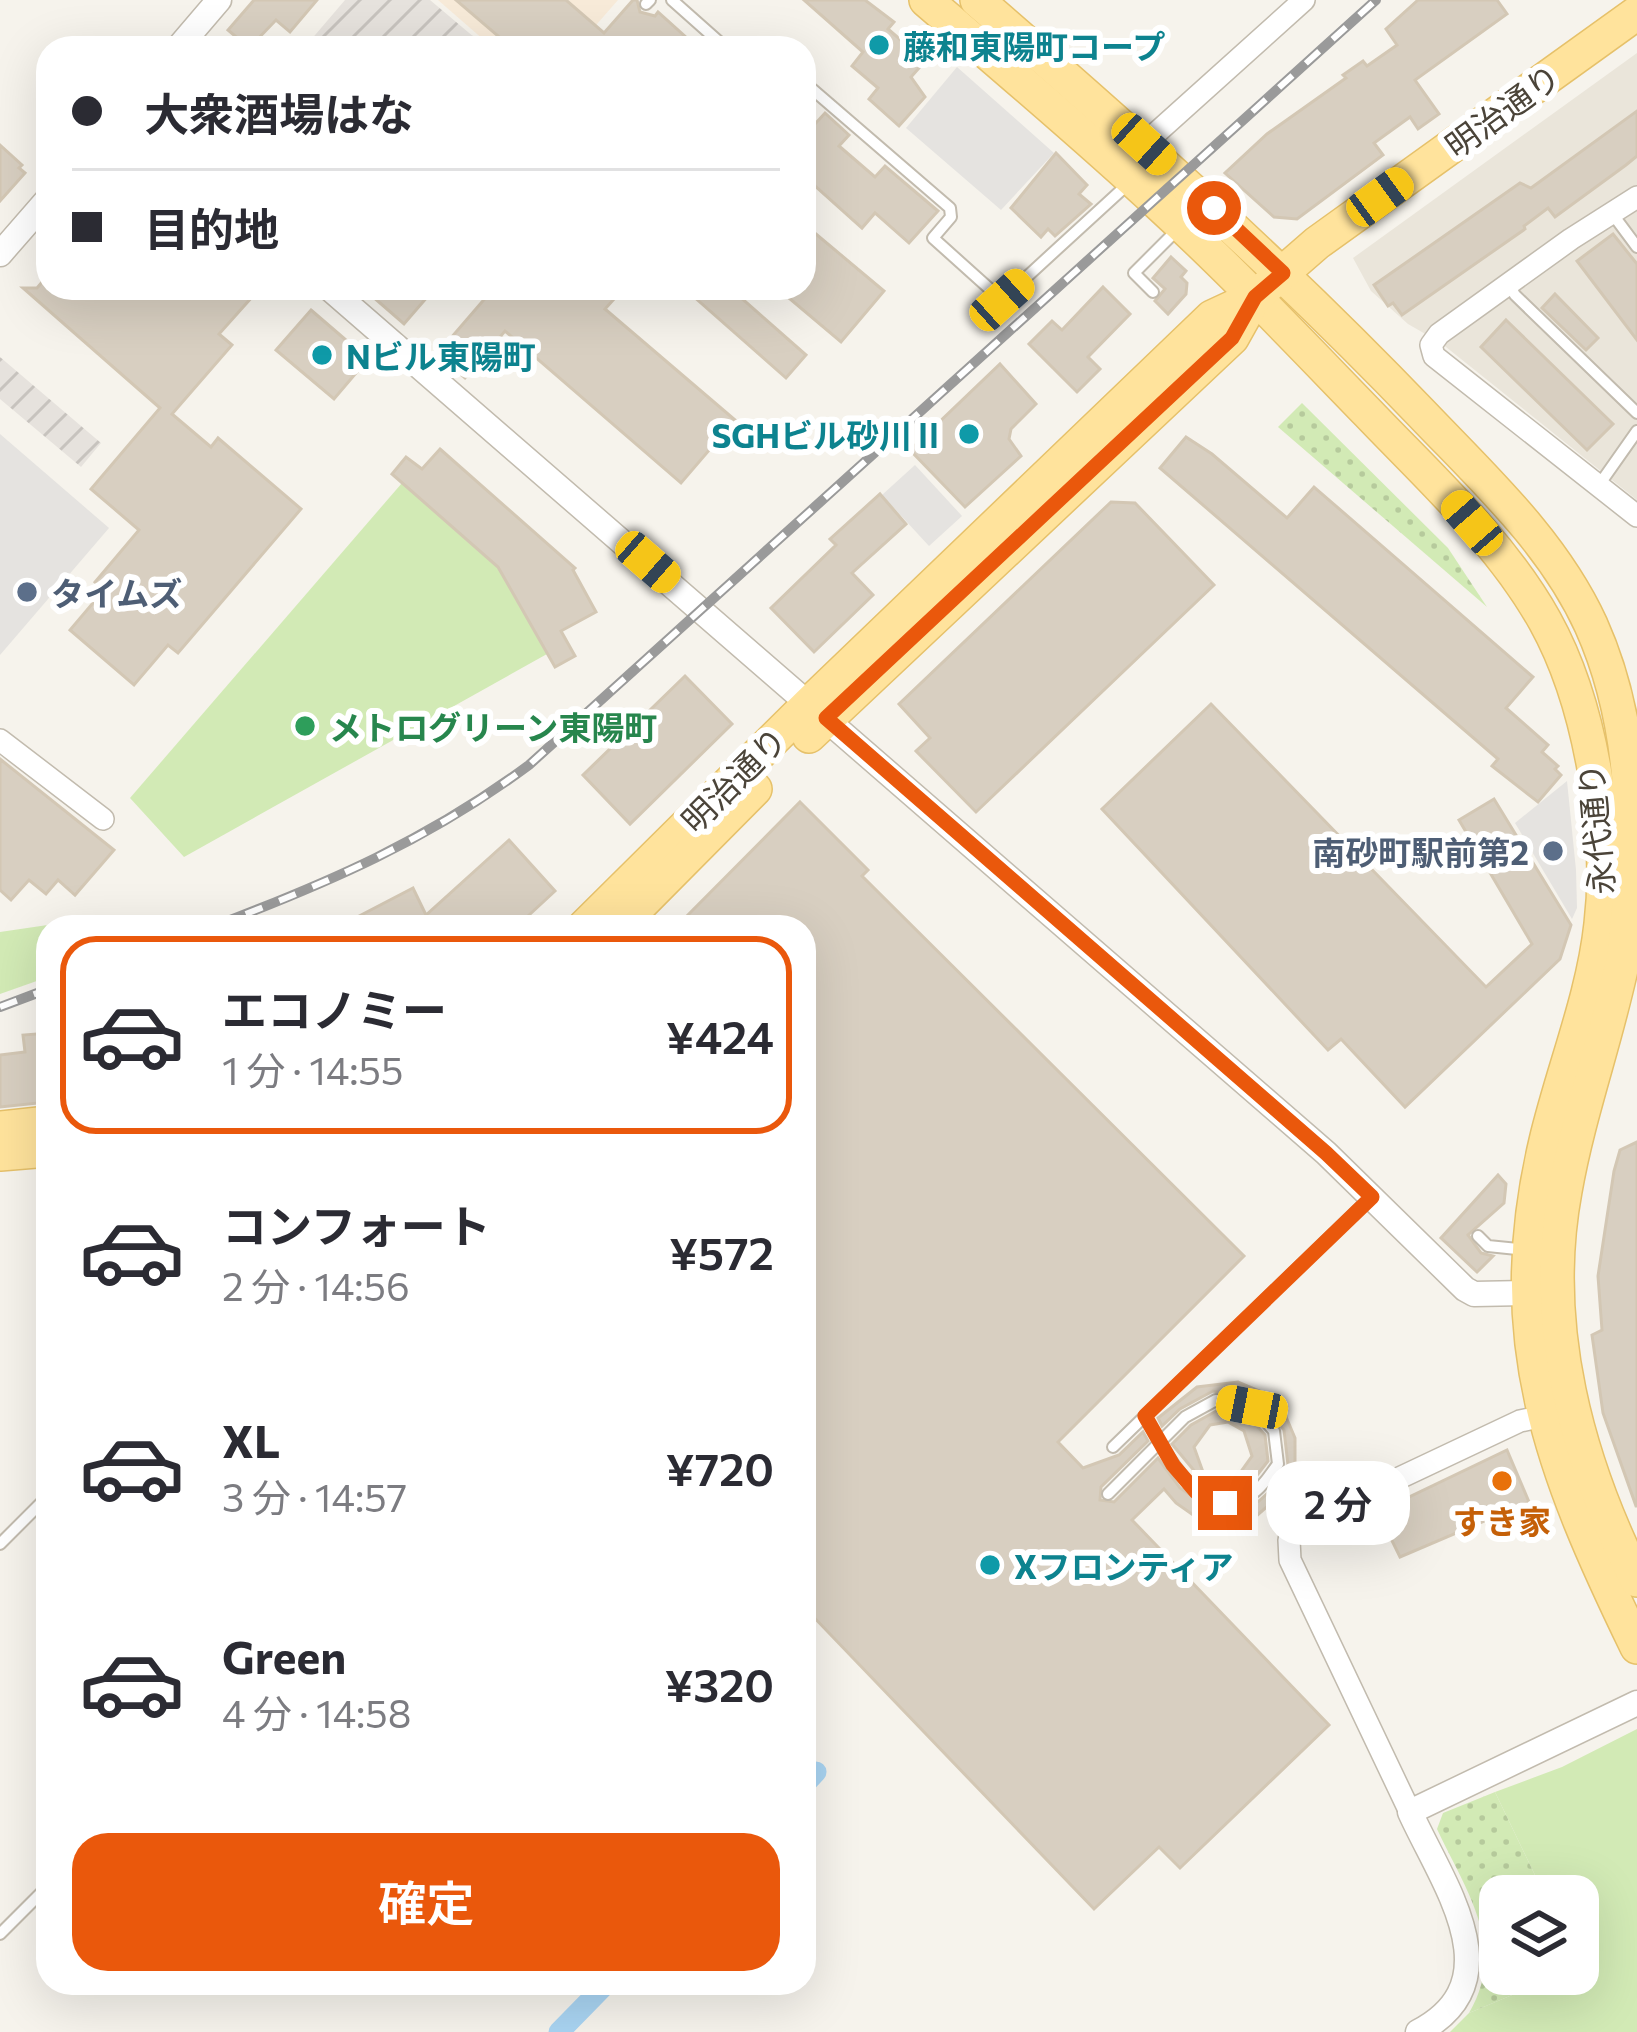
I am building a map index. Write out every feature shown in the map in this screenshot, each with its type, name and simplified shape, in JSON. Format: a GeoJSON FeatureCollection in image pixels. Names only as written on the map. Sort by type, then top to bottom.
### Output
{"type":"FeatureCollection","features":[{"type":"Feature","properties":{"kind":"main road"},"geometry":{"type":"LineString","coordinates":[[926,0],[1133,180]]}},
{"type":"Feature","properties":{"kind":"main road","name":"永代通り"},"geometry":{"type":"LineString","coordinates":[[976,0],[1164,162],[1283,273],[1536,537],[1593,628],[1631,729],[1637,847],[1624,956],[1564,1194],[1557,1291],[1565,1373],[1582,1445],[1637,1580]]}},
{"type":"Feature","properties":{"kind":"main road","name":"明治通り"},"geometry":{"type":"LineString","coordinates":[[597,915],[1232,338],[1255,297],[1317,243],[1637,14]]}},
{"type":"Feature","properties":{"kind":"main road","name":"永代通り"},"geometry":{"type":"LineString","coordinates":[[1133,180],[1255,297],[1454,503],[1524,587],[1564,660],[1580,710],[1600,826],[1604,864],[1601,925],[1594,968],[1546,1141],[1531,1250],[1530,1335],[1543,1416],[1567,1492],[1637,1647]]}},
{"type":"Feature","properties":{"kind":"main road","name":"明治通り"},"geometry":{"type":"LineString","coordinates":[[629,915],[818,711]]}},
{"type":"Feature","properties":{"kind":"main road"},"geometry":{"type":"LineString","coordinates":[[0,1128],[36,1124]]}},
{"type":"Feature","properties":{"kind":"main road"},"geometry":{"type":"LineString","coordinates":[[0,1154],[36,1151]]}},
{"type":"Feature","properties":{"kind":"street"},"geometry":{"type":"LineString","coordinates":[[188,36],[219,0]]}},
{"type":"Feature","properties":{"kind":"street"},"geometry":{"type":"LineString","coordinates":[[1164,162],[1304,0]]}},
{"type":"Feature","properties":{"kind":"street"},"geometry":{"type":"LineString","coordinates":[[1637,197],[1439,334],[1431,345],[1434,356],[1637,516]]}},
{"type":"Feature","properties":{"kind":"street"},"geometry":{"type":"LineString","coordinates":[[0,254],[36,213]]}},
{"type":"Feature","properties":{"kind":"street"},"geometry":{"type":"LineString","coordinates":[[343,300],[1326,1153],[1465,1289],[1474,1294],[1528,1293]]}},
{"type":"Feature","properties":{"kind":"street"},"geometry":{"type":"LineString","coordinates":[[0,740],[103,819]]}},
{"type":"Feature","properties":{"kind":"street"},"geometry":{"type":"LineString","coordinates":[[1418,2032],[1434,2024],[1459,1997],[1470,1951],[1410,1812],[1290,1560],[1289,1540],[1304,1523],[1520,1421],[1543,1416]]}},
{"type":"Feature","properties":{"kind":"street"},"geometry":{"type":"LineString","coordinates":[[1410,1812],[1637,1703]]}},
{"type":"Feature","properties":{"kind":"lane"},"geometry":{"type":"LineString","coordinates":[[672,0],[712,36]]}},
{"type":"Feature","properties":{"kind":"lane"},"geometry":{"type":"LineString","coordinates":[[816,92],[950,208],[951,217],[933,238],[1002,300]]}},
{"type":"Feature","properties":{"kind":"lane"},"geometry":{"type":"LineString","coordinates":[[984,316],[1133,180]]}},
{"type":"Feature","properties":{"kind":"lane"},"geometry":{"type":"LineString","coordinates":[[1611,212],[1637,247]]}},
{"type":"Feature","properties":{"kind":"lane"},"geometry":{"type":"LineString","coordinates":[[1154,292],[1134,273],[1174,218]]}},
{"type":"Feature","properties":{"kind":"lane"},"geometry":{"type":"LineString","coordinates":[[1509,285],[1637,413]]}},
{"type":"Feature","properties":{"kind":"lane"},"geometry":{"type":"LineString","coordinates":[[1599,485],[1637,431]]}},
{"type":"Feature","properties":{"kind":"lane"},"geometry":{"type":"LineString","coordinates":[[1113,1447],[1372,1197]]}},
{"type":"Feature","properties":{"kind":"lane"},"geometry":{"type":"LineString","coordinates":[[1478,1236],[1488,1246],[1531,1250]]}},
{"type":"Feature","properties":{"kind":"lane"},"geometry":{"type":"LineString","coordinates":[[1108,1494],[1154,1448],[1169,1432],[1185,1417],[1216,1400],[1252,1407],[1274,1431],[1278,1464],[1255,1493],[1225,1503],[1196,1492],[1173,1465],[1164,1448],[1155,1432],[1145,1416]]}},
{"type":"Feature","properties":{"kind":"lane"},"geometry":{"type":"LineString","coordinates":[[0,1544],[36,1508]]}},
{"type":"Feature","properties":{"kind":"lane"},"geometry":{"type":"LineString","coordinates":[[0,1934],[36,1898]]}},
{"type":"Feature","properties":{"kind":"shaded area"},"geometry":{"type":"Polygon","coordinates":[[[345,0],[430,0],[473,36],[314,36],[345,0]]]}},
{"type":"Feature","properties":{"kind":"shaded area"},"geometry":{"type":"Polygon","coordinates":[[[438,0],[618,0],[586,36],[479,36],[438,0]]]}},
{"type":"Feature","properties":{"kind":"shaded area"},"geometry":{"type":"Polygon","coordinates":[[[1637,53],[1637,500],[1441,343],[1408,324],[1371,291],[1353,258],[1637,53]]]}},
{"type":"Feature","properties":{"kind":"shaded area"},"geometry":{"type":"Polygon","coordinates":[[[957,67],[1054,153],[1001,210],[906,128],[957,67]]]}},
{"type":"Feature","properties":{"kind":"shaded area"},"geometry":{"type":"Polygon","coordinates":[[[0,357],[101,443],[81,467],[0,399],[0,357]]]}},
{"type":"Feature","properties":{"kind":"shaded area","name":"タイムズ"},"geometry":{"type":"Polygon","coordinates":[[[0,434],[109,528],[0,655],[0,434]]]}},
{"type":"Feature","properties":{"kind":"shaded area"},"geometry":{"type":"Polygon","coordinates":[[[915,465],[962,516],[929,546],[882,495],[915,465]]]}},
{"type":"Feature","properties":{"kind":"shaded area","name":"南砂町駅前第2"},"geometry":{"type":"Polygon","coordinates":[[[1567,781],[1576,870],[1577,908],[1572,919],[1515,823],[1567,781]]]}},
{"type":"Feature","properties":{"kind":"green space"},"geometry":{"type":"Polygon","coordinates":[[[1302,403],[1448,548],[1487,607],[1278,427],[1302,403]]]}},
{"type":"Feature","properties":{"kind":"green space","name":"メトログリーン東陽町"},"geometry":{"type":"Polygon","coordinates":[[[402,483],[498,567],[547,654],[184,857],[130,798],[402,483]]]}},
{"type":"Feature","properties":{"kind":"green space"},"geometry":{"type":"Polygon","coordinates":[[[36,927],[36,981],[0,994],[0,932],[36,927]]]}},
{"type":"Feature","properties":{"kind":"green space"},"geometry":{"type":"Polygon","coordinates":[[[1637,1729],[1637,2032],[1450,2032],[1469,2013],[1512,1995],[1599,1995],[1599,1875],[1535,1875],[1495,1792],[1562,1767],[1637,1729]]]}},
{"type":"Feature","properties":{"kind":"green space"},"geometry":{"type":"Polygon","coordinates":[[[1495,1792],[1535,1875],[1479,1875],[1479,1924],[1437,1829],[1443,1813],[1495,1792]]]}},
{"type":"Feature","properties":{"kind":"green space"},"geometry":{"type":"Polygon","coordinates":[[[1479,1991],[1479,1995],[1512,1995],[1469,2013],[1479,1991]]]}},
{"type":"Feature","properties":{"kind":"building"},"geometry":{"type":"Polygon","coordinates":[[[254,0],[317,0],[290,32],[276,20],[261,36],[235,36],[228,30],[254,0]]]}},
{"type":"Feature","properties":{"kind":"building"},"geometry":{"type":"Polygon","coordinates":[[[456,0],[566,0],[604,33],[637,0],[640,12],[655,16],[658,12],[685,36],[498,36],[456,0]]]}},
{"type":"Feature","properties":{"kind":"building"},"geometry":{"type":"Polygon","coordinates":[[[804,0],[865,0],[894,22],[888,29],[911,49],[921,38],[935,50],[911,77],[925,97],[899,126],[869,99],[878,88],[852,66],[863,52],[804,0]]]}},
{"type":"Feature","properties":{"kind":"building"},"geometry":{"type":"Polygon","coordinates":[[[1418,0],[1497,0],[1507,14],[1415,80],[1439,114],[1418,129],[1410,117],[1374,143],[1383,155],[1297,219],[1274,217],[1225,173],[1267,134],[1346,78],[1343,75],[1363,61],[1367,66],[1397,45],[1386,29],[1418,0]]]}},
{"type":"Feature","properties":{"kind":"building"},"geometry":{"type":"Polygon","coordinates":[[[1637,111],[1637,156],[1626,165],[1555,217],[1548,208],[1402,315],[1393,303],[1388,306],[1374,285],[1520,183],[1531,188],[1637,111]]]}},
{"type":"Feature","properties":{"kind":"building"},"geometry":{"type":"Polygon","coordinates":[[[825,113],[849,135],[839,146],[875,177],[885,166],[938,211],[909,243],[875,213],[862,228],[816,187],[816,123],[825,113]]]}},
{"type":"Feature","properties":{"kind":"building"},"geometry":{"type":"Polygon","coordinates":[[[0,145],[25,173],[0,201],[0,145]]]}},
{"type":"Feature","properties":{"kind":"building"},"geometry":{"type":"Polygon","coordinates":[[[1056,153],[1087,185],[1079,194],[1091,204],[1055,236],[1048,229],[1041,237],[1011,208],[1056,153]]]}},
{"type":"Feature","properties":{"kind":"building"},"geometry":{"type":"Polygon","coordinates":[[[816,234],[884,291],[841,342],[791,300],[816,300],[816,234]]]}},
{"type":"Feature","properties":{"kind":"building"},"geometry":{"type":"Polygon","coordinates":[[[1613,234],[1637,264],[1637,340],[1577,261],[1613,234]]]}},
{"type":"Feature","properties":{"kind":"building"},"geometry":{"type":"Polygon","coordinates":[[[1171,257],[1186,271],[1181,277],[1187,283],[1186,294],[1168,314],[1155,301],[1165,289],[1153,278],[1171,257]]]}},
{"type":"Feature","properties":{"kind":"building"},"geometry":{"type":"Polygon","coordinates":[[[1103,287],[1130,314],[1088,357],[1100,369],[1077,392],[1029,344],[1052,321],[1062,330],[1103,287]]]}},
{"type":"Feature","properties":{"kind":"building"},"geometry":{"type":"Polygon","coordinates":[[[1555,294],[1598,338],[1586,350],[1542,308],[1555,294]]]}},
{"type":"Feature","properties":{"kind":"building"},"geometry":{"type":"Polygon","coordinates":[[[37,300],[249,300],[219,334],[232,345],[172,414],[211,447],[218,438],[301,509],[178,653],[168,645],[134,685],[70,630],[104,590],[95,582],[139,530],[91,489],[160,408],[37,300]]]}},
{"type":"Feature","properties":{"kind":"building"},"geometry":{"type":"Polygon","coordinates":[[[377,300],[425,300],[404,324],[377,300]]]}},
{"type":"Feature","properties":{"kind":"building"},"geometry":{"type":"Polygon","coordinates":[[[484,300],[613,300],[605,309],[735,420],[681,483],[505,331],[465,378],[437,354],[484,300]]]}},
{"type":"Feature","properties":{"kind":"building"},"geometry":{"type":"Polygon","coordinates":[[[698,300],[744,300],[806,355],[786,378],[698,300]]]}},
{"type":"Feature","properties":{"kind":"building","name":"Nビル東陽町"},"geometry":{"type":"Polygon","coordinates":[[[311,310],[368,359],[334,399],[276,350],[311,310]]]}},
{"type":"Feature","properties":{"kind":"building"},"geometry":{"type":"Polygon","coordinates":[[[1506,320],[1613,424],[1587,450],[1481,347],[1506,320]]]}},
{"type":"Feature","properties":{"kind":"building","name":"SGHビル砂川Ⅱ"},"geometry":{"type":"Polygon","coordinates":[[[1000,364],[1036,404],[1011,429],[1009,439],[1021,456],[965,507],[910,450],[1000,364]]]}},
{"type":"Feature","properties":{"kind":"building"},"geometry":{"type":"Polygon","coordinates":[[[1186,437],[1287,518],[1314,487],[1533,677],[1506,708],[1548,745],[1542,752],[1558,766],[1555,769],[1561,775],[1538,802],[1492,766],[1498,759],[1160,468],[1186,437]]]}},
{"type":"Feature","properties":{"kind":"building"},"geometry":{"type":"Polygon","coordinates":[[[440,449],[575,568],[596,612],[561,631],[575,656],[555,667],[498,567],[392,474],[406,457],[422,469],[440,449]]]}},
{"type":"Feature","properties":{"kind":"building"},"geometry":{"type":"Polygon","coordinates":[[[880,494],[906,524],[852,573],[873,595],[814,652],[771,608],[836,545],[830,539],[880,494]]]}},
{"type":"Feature","properties":{"kind":"building"},"geometry":{"type":"Polygon","coordinates":[[[1111,502],[1135,503],[1214,585],[976,812],[916,751],[930,738],[899,704],[1111,502]]]}},
{"type":"Feature","properties":{"kind":"building"},"geometry":{"type":"Polygon","coordinates":[[[685,676],[732,724],[630,824],[583,775],[685,676]]]}},
{"type":"Feature","properties":{"kind":"building"},"geometry":{"type":"Polygon","coordinates":[[[1211,704],[1486,987],[1532,944],[1459,820],[1494,799],[1571,925],[1560,959],[1405,1107],[1341,1039],[1328,1050],[1102,809],[1211,704]]]}},
{"type":"Feature","properties":{"kind":"building"},"geometry":{"type":"Polygon","coordinates":[[[0,759],[114,850],[75,895],[58,880],[46,894],[29,880],[11,900],[0,890],[0,759]]]}},
{"type":"Feature","properties":{"kind":"building"},"geometry":{"type":"Polygon","coordinates":[[[800,802],[868,870],[862,876],[1244,1256],[1058,1442],[1083,1468],[1119,1455],[1143,1432],[1148,1441],[1101,1487],[1100,1500],[1114,1502],[1158,1458],[1180,1488],[1213,1510],[1238,1510],[1259,1501],[1288,1465],[1284,1430],[1259,1400],[1213,1391],[1180,1409],[1162,1426],[1158,1418],[1197,1387],[1238,1382],[1264,1393],[1284,1412],[1295,1438],[1295,1465],[1285,1491],[1254,1518],[1226,1524],[1199,1519],[1164,1489],[1132,1520],[1329,1725],[1180,1868],[1159,1847],[1094,1909],[816,1619],[816,915],[688,915],[800,802]]]}},
{"type":"Feature","properties":{"kind":"building"},"geometry":{"type":"Polygon","coordinates":[[[509,840],[555,891],[529,915],[426,915],[509,840]]]}},
{"type":"Feature","properties":{"kind":"building"},"geometry":{"type":"Polygon","coordinates":[[[413,888],[426,915],[361,915],[413,888]]]}},
{"type":"Feature","properties":{"kind":"building"},"geometry":{"type":"Polygon","coordinates":[[[36,1034],[36,1103],[0,1107],[0,1055],[25,1052],[23,1035],[36,1034]]]}},
{"type":"Feature","properties":{"kind":"building"},"geometry":{"type":"Polygon","coordinates":[[[1637,1142],[1636,1506],[1603,1413],[1592,1335],[1602,1330],[1598,1276],[1614,1171],[1620,1150],[1637,1142]]]}},
{"type":"Feature","properties":{"kind":"building"},"geometry":{"type":"Polygon","coordinates":[[[1498,1175],[1506,1184],[1504,1203],[1468,1235],[1481,1253],[1493,1256],[1477,1272],[1441,1238],[1498,1175]]]}},
{"type":"Feature","properties":{"kind":"building"},"geometry":{"type":"Polygon","coordinates":[[[1218,1410],[1248,1416],[1265,1435],[1268,1461],[1251,1483],[1232,1491],[1206,1485],[1172,1444],[1191,1425],[1218,1410]],[[1228,1422],[1210,1425],[1194,1447],[1203,1472],[1219,1480],[1237,1477],[1252,1456],[1244,1431],[1228,1422]]]}},
{"type":"Feature","properties":{"kind":"building"},"geometry":{"type":"Polygon","coordinates":[[[1507,1450],[1529,1502],[1400,1557],[1378,1512],[1507,1450]]]}},
{"type":"Feature","properties":{"kind":"waterway"},"geometry":{"type":"LineString","coordinates":[[559,2032],[595,1995]]}},
{"type":"Feature","properties":{"kind":"railway"},"geometry":{"type":"LineString","coordinates":[[243,915],[415,838],[529,765],[1376,0]]}},
{"type":"Feature","properties":{"kind":"railway"},"geometry":{"type":"LineString","coordinates":[[0,1007],[36,994]]}},
{"type":"Feature","properties":{"kind":"place","name":"藤和東陽町コープ"},"geometry":{"type":"Point","coordinates":[879,45]}},
{"type":"Feature","properties":{"kind":"place","name":"Nビル東陽町"},"geometry":{"type":"Point","coordinates":[322,355]}},
{"type":"Feature","properties":{"kind":"place","name":"SGHビル砂川Ⅱ"},"geometry":{"type":"Point","coordinates":[969,434]}},
{"type":"Feature","properties":{"kind":"place","name":"タイムズ"},"geometry":{"type":"Point","coordinates":[27,592]}},
{"type":"Feature","properties":{"kind":"place","name":"メトログリーン東陽町"},"geometry":{"type":"Point","coordinates":[305,726]}},
{"type":"Feature","properties":{"kind":"place","name":"南砂町駅前第2"},"geometry":{"type":"Point","coordinates":[1553,851]}},
{"type":"Feature","properties":{"kind":"place","name":"すき家"},"geometry":{"type":"Point","coordinates":[1502,1481]}},
{"type":"Feature","properties":{"kind":"place","name":"Xフロンティア"},"geometry":{"type":"Point","coordinates":[990,1565]}},
{"type":"Feature","properties":{"kind":"route"},"geometry":{"type":"LineString","coordinates":[[1214,208],[1283,273],[1255,297],[1232,338],[826,718],[1372,1197],[1145,1416],[1173,1465],[1196,1492],[1225,1503]]}}]}
